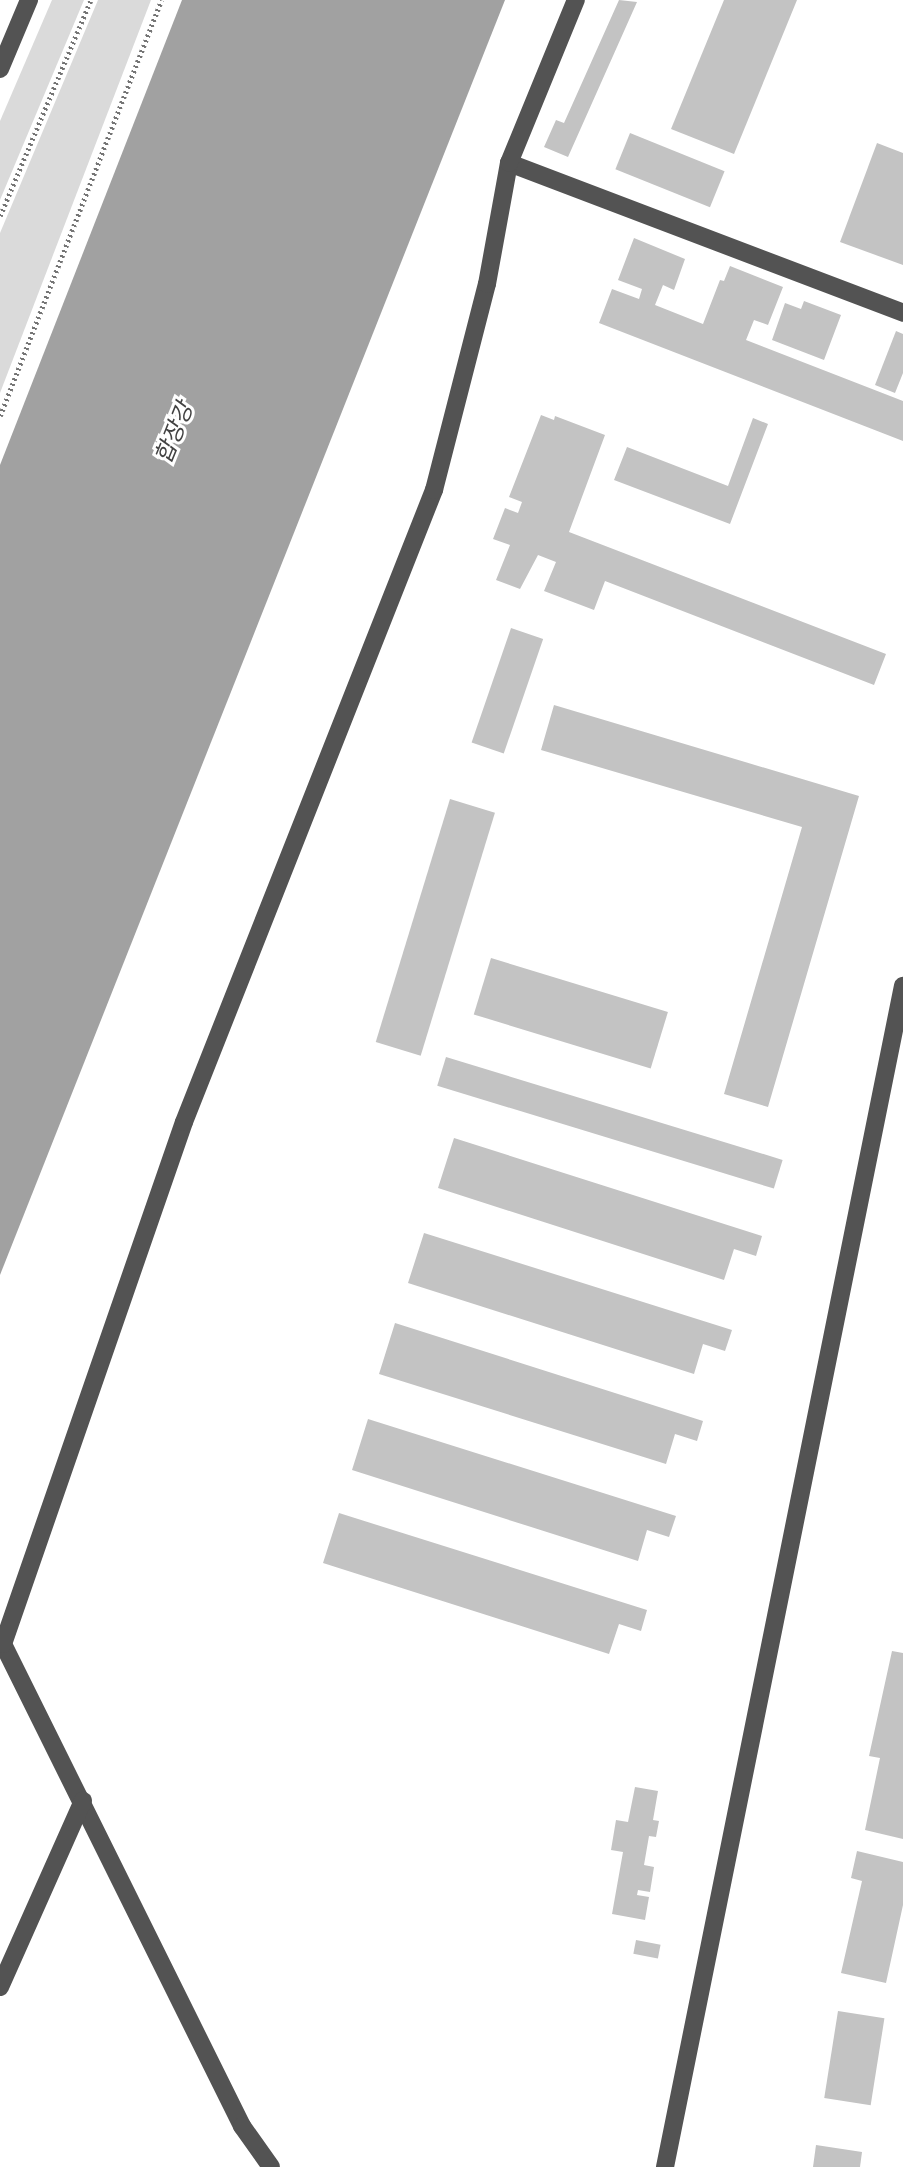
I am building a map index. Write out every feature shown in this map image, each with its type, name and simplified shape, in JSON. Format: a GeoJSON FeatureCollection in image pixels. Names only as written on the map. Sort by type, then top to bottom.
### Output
{"type":"FeatureCollection","features":[{"type":"Feature","properties":{"kind":"street"},"geometry":{"type":"LineString","coordinates":[[0,69],[29,0]]}},
{"type":"Feature","properties":{"kind":"street"},"geometry":{"type":"LineString","coordinates":[[271,2167],[242,2126],[2,1641],[184,1122],[434,490],[487,284],[509,163],[576,0]]}},
{"type":"Feature","properties":{"kind":"street"},"geometry":{"type":"LineString","coordinates":[[509,163],[903,313]]}},
{"type":"Feature","properties":{"kind":"street"},"geometry":{"type":"LineString","coordinates":[[665,2167],[903,986]]}},
{"type":"Feature","properties":{"kind":"street"},"geometry":{"type":"LineString","coordinates":[[0,1987],[83,1801]]}},
{"type":"Feature","properties":{"kind":"path"},"geometry":{"type":"LineString","coordinates":[[0,216],[91,0]]}},
{"type":"Feature","properties":{"kind":"path"},"geometry":{"type":"LineString","coordinates":[[0,416],[161,0]]}},
{"type":"Feature","properties":{"kind":"shaded area"},"geometry":{"type":"Polygon","coordinates":[[[52,0],[84,0],[0,200],[0,121],[52,0]]]}},
{"type":"Feature","properties":{"kind":"shaded area"},"geometry":{"type":"Polygon","coordinates":[[[98,0],[151,0],[0,393],[0,233],[98,0]]]}},
{"type":"Feature","properties":{"kind":"water","name":"합장강"},"geometry":{"type":"Polygon","coordinates":[[[182,0],[505,0],[0,1275],[0,465],[182,0]]]}},
{"type":"Feature","properties":{"kind":"building"},"geometry":{"type":"Polygon","coordinates":[[[619,0],[637,2],[568,157],[544,147],[556,120],[564,123],[619,0]]]}},
{"type":"Feature","properties":{"kind":"building"},"geometry":{"type":"Polygon","coordinates":[[[724,0],[797,0],[734,154],[671,129],[724,0]]]}},
{"type":"Feature","properties":{"kind":"building"},"geometry":{"type":"Polygon","coordinates":[[[630,133],[725,171],[710,207],[615,169],[630,133]]]}},
{"type":"Feature","properties":{"kind":"building"},"geometry":{"type":"Polygon","coordinates":[[[877,143],[903,153],[903,265],[840,242],[877,143]]]}},
{"type":"Feature","properties":{"kind":"building"},"geometry":{"type":"Polygon","coordinates":[[[634,238],[685,259],[674,290],[663,285],[655,305],[703,324],[720,280],[724,281],[730,266],[783,287],[768,325],[754,320],[746,340],[903,401],[903,441],[599,323],[612,289],[639,299],[642,289],[618,280],[634,238]]]}},
{"type":"Feature","properties":{"kind":"building"},"geometry":{"type":"Polygon","coordinates":[[[804,301],[841,315],[824,360],[772,340],[785,303],[801,309],[804,301]]]}},
{"type":"Feature","properties":{"kind":"building"},"geometry":{"type":"Polygon","coordinates":[[[896,331],[903,334],[903,373],[895,393],[875,385],[896,331]]]}},
{"type":"Feature","properties":{"kind":"building"},"geometry":{"type":"Polygon","coordinates":[[[541,415],[554,420],[555,416],[605,435],[569,532],[886,654],[874,685],[605,581],[594,610],[544,591],[556,562],[538,555],[520,589],[496,580],[510,545],[493,539],[505,508],[518,513],[522,502],[509,497],[541,415]]]}},
{"type":"Feature","properties":{"kind":"building"},"geometry":{"type":"Polygon","coordinates":[[[753,418],[768,424],[730,524],[614,480],[627,447],[728,486],[753,418]]]}},
{"type":"Feature","properties":{"kind":"building"},"geometry":{"type":"Polygon","coordinates":[[[511,628],[543,639],[504,753],[472,742],[511,628]]]}},
{"type":"Feature","properties":{"kind":"building"},"geometry":{"type":"Polygon","coordinates":[[[554,705],[859,796],[768,1107],[724,1094],[802,827],[541,750],[554,705]]]}},
{"type":"Feature","properties":{"kind":"building"},"geometry":{"type":"Polygon","coordinates":[[[450,799],[495,813],[421,1056],[376,1042],[450,799]]]}},
{"type":"Feature","properties":{"kind":"building"},"geometry":{"type":"Polygon","coordinates":[[[491,958],[668,1012],[651,1069],[474,1014],[491,958]]]}},
{"type":"Feature","properties":{"kind":"building"},"geometry":{"type":"Polygon","coordinates":[[[446,1057],[783,1160],[774,1189],[437,1086],[446,1057]]]}},
{"type":"Feature","properties":{"kind":"building"},"geometry":{"type":"Polygon","coordinates":[[[454,1138],[762,1236],[756,1256],[734,1249],[724,1280],[438,1188],[454,1138]]]}},
{"type":"Feature","properties":{"kind":"building"},"geometry":{"type":"Polygon","coordinates":[[[424,1233],[732,1330],[725,1351],[703,1344],[694,1374],[408,1283],[424,1233]]]}},
{"type":"Feature","properties":{"kind":"building"},"geometry":{"type":"Polygon","coordinates":[[[395,1323],[703,1421],[697,1441],[675,1434],[666,1464],[379,1374],[395,1323]]]}},
{"type":"Feature","properties":{"kind":"building"},"geometry":{"type":"Polygon","coordinates":[[[368,1419],[676,1516],[669,1537],[647,1530],[638,1561],[352,1470],[368,1419]]]}},
{"type":"Feature","properties":{"kind":"building"},"geometry":{"type":"Polygon","coordinates":[[[339,1513],[647,1610],[641,1631],[619,1624],[609,1654],[323,1563],[339,1513]]]}},
{"type":"Feature","properties":{"kind":"building"},"geometry":{"type":"Polygon","coordinates":[[[892,1651],[903,1653],[903,1839],[865,1830],[880,1758],[869,1756],[892,1651]]]}},
{"type":"Feature","properties":{"kind":"building"},"geometry":{"type":"Polygon","coordinates":[[[635,1787],[658,1791],[653,1820],[659,1821],[656,1837],[649,1836],[644,1865],[654,1867],[650,1892],[638,1890],[637,1895],[649,1897],[645,1920],[612,1914],[623,1852],[611,1850],[616,1820],[628,1822],[635,1787]]]}},
{"type":"Feature","properties":{"kind":"building"},"geometry":{"type":"Polygon","coordinates":[[[857,1851],[903,1862],[903,1905],[886,1983],[841,1973],[862,1881],[851,1878],[857,1851]]]}},
{"type":"Feature","properties":{"kind":"building"},"geometry":{"type":"Polygon","coordinates":[[[636,1940],[661,1945],[658,1959],[633,1954],[636,1940]]]}},
{"type":"Feature","properties":{"kind":"building"},"geometry":{"type":"Polygon","coordinates":[[[838,2011],[884,2018],[871,2105],[824,2098],[838,2011]]]}},
{"type":"Feature","properties":{"kind":"building"},"geometry":{"type":"Polygon","coordinates":[[[816,2145],[862,2152],[860,2167],[813,2167],[816,2145]]]}}]}
